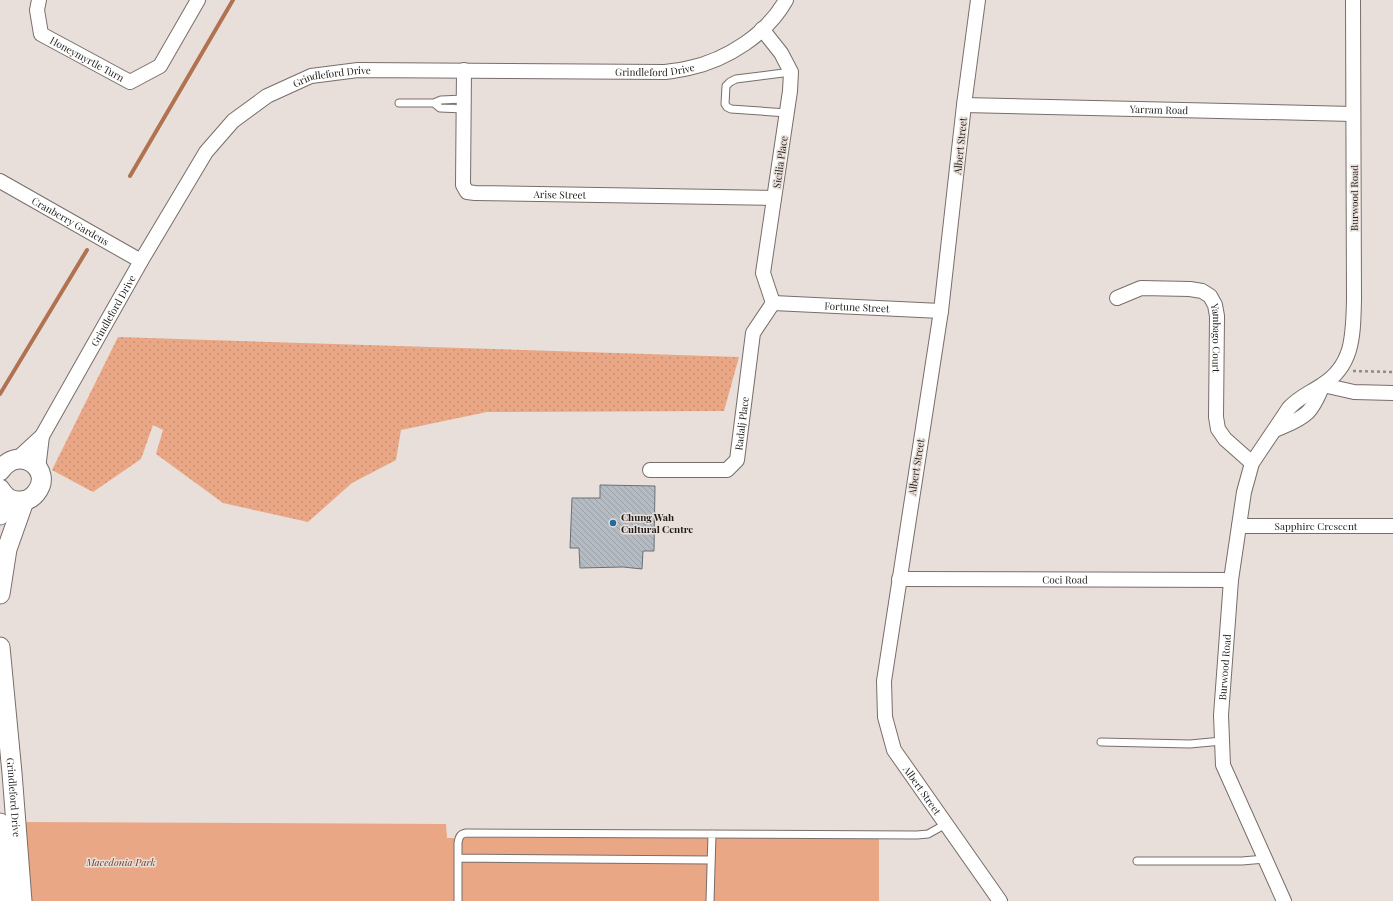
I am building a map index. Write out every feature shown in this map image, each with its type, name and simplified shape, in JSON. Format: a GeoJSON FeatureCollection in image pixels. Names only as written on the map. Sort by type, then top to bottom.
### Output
{"type":"FeatureCollection","features":[{"type":"Feature","properties":{"kind":"street","name":"Honeymyrtle Turn"},"geometry":{"type":"LineString","coordinates":[[39,0],[37,10],[41,34],[130,82],[160,66],[198,0]]}},
{"type":"Feature","properties":{"kind":"street","name":"Grindleford Drive"},"geometry":{"type":"LineString","coordinates":[[38,469],[42,436],[141,261],[206,152],[233,121],[267,96],[311,76],[358,70],[665,72],[690,68],[717,59],[742,46],[780,11],[786,0]]}},
{"type":"Feature","properties":{"kind":"street","name":"Albert Street"},"geometry":{"type":"LineString","coordinates":[[978,0],[964,105],[941,311],[884,675],[885,717],[894,750],[1000,901]]}},
{"type":"Feature","properties":{"kind":"street","name":"Burwood Road"},"geometry":{"type":"LineString","coordinates":[[1284,901],[1223,765],[1221,715],[1230,580],[1244,492],[1252,463],[1275,430],[1299,419],[1309,412],[1323,385],[1340,368],[1350,351],[1354,331],[1353,0]]}},
{"type":"Feature","properties":{"kind":"street","name":"Sicilia Place"},"geometry":{"type":"LineString","coordinates":[[762,29],[782,53],[791,72],[787,113],[763,273],[773,303]]}},
{"type":"Feature","properties":{"kind":"street","name":"Arise Street"},"geometry":{"type":"LineString","coordinates":[[464,70],[463,185],[467,192],[774,198]]}},
{"type":"Feature","properties":{"kind":"street","name":"Yarram Road"},"geometry":{"type":"LineString","coordinates":[[964,105],[1353,114]]}},
{"type":"Feature","properties":{"kind":"street","name":"Cranberry Gardens"},"geometry":{"type":"LineString","coordinates":[[1,185],[141,261]]}},
{"type":"Feature","properties":{"kind":"street","name":"Yambago Court"},"geometry":{"type":"LineString","coordinates":[[1117,298],[1141,288],[1190,289],[1202,291],[1210,296],[1215,305],[1218,316],[1216,417],[1218,429],[1225,439],[1252,463]]}},
{"type":"Feature","properties":{"kind":"street","name":"Fortune Street"},"geometry":{"type":"LineString","coordinates":[[773,303],[941,311]]}},
{"type":"Feature","properties":{"kind":"street","name":"Radalj Place"},"geometry":{"type":"LineString","coordinates":[[650,470],[728,470],[737,460],[753,333],[773,303]]}},
{"type":"Feature","properties":{"kind":"street"},"geometry":{"type":"LineString","coordinates":[[1323,385],[1354,392],[1393,393]]}},
{"type":"Feature","properties":{"kind":"street","name":"Grindleford Drive"},"geometry":{"type":"LineString","coordinates":[[7,462],[42,436]]}},
{"type":"Feature","properties":{"kind":"street","name":"Grindleford Drive"},"geometry":{"type":"LineString","coordinates":[[7,462],[29,461],[34,464],[41,475],[39,489],[36,494],[30,499],[24,501]]}},
{"type":"Feature","properties":{"kind":"street"},"geometry":{"type":"LineString","coordinates":[[0,594],[7,549],[24,501],[10,500],[2,492]]}},
{"type":"Feature","properties":{"kind":"street"},"geometry":{"type":"LineString","coordinates":[[0,515],[2,492]]}},
{"type":"Feature","properties":{"kind":"street","name":"Sapphire Crescent"},"geometry":{"type":"LineString","coordinates":[[1239,526],[1393,526]]}},
{"type":"Feature","properties":{"kind":"street","name":"Coci Road"},"geometry":{"type":"LineString","coordinates":[[899,578],[1230,580]]}},
{"type":"Feature","properties":{"kind":"street","name":"Grindleford Drive"},"geometry":{"type":"LineString","coordinates":[[0,647],[6,774],[22,901]]}},
{"type":"Feature","properties":{"kind":"street","name":"Grindleford Drive"},"geometry":{"type":"LineString","coordinates":[[0,823],[6,901]]}},
{"type":"Feature","properties":{"kind":"lane"},"geometry":{"type":"LineString","coordinates":[[787,113],[731,109],[725,104],[726,86],[736,79],[791,72]]}},
{"type":"Feature","properties":{"kind":"lane"},"geometry":{"type":"LineString","coordinates":[[399,103],[434,103],[441,100],[464,104]]}},
{"type":"Feature","properties":{"kind":"lane"},"geometry":{"type":"LineString","coordinates":[[1101,742],[1190,744],[1222,741]]}},
{"type":"Feature","properties":{"kind":"lane"},"geometry":{"type":"LineString","coordinates":[[458,901],[458,843],[459,836],[466,833],[917,835],[928,834],[946,824]]}},
{"type":"Feature","properties":{"kind":"lane"},"geometry":{"type":"LineString","coordinates":[[710,901],[712,834]]}},
{"type":"Feature","properties":{"kind":"lane"},"geometry":{"type":"LineString","coordinates":[[458,858],[711,860]]}},
{"type":"Feature","properties":{"kind":"lane"},"geometry":{"type":"LineString","coordinates":[[1137,861],[1242,861],[1265,859]]}},
{"type":"Feature","properties":{"kind":"path"},"geometry":{"type":"LineString","coordinates":[[1340,368],[1357,371],[1393,372]]}},
{"type":"Feature","properties":{"kind":"green space"},"geometry":{"type":"Polygon","coordinates":[[[118,337],[739,357],[724,411],[487,412],[401,430],[396,460],[352,483],[308,522],[223,503],[156,454],[163,430],[153,425],[141,459],[93,492],[52,470],[118,337]]]}},
{"type":"Feature","properties":{"kind":"green space","name":"Macedonia Park"},"geometry":{"type":"Polygon","coordinates":[[[20,822],[446,824],[447,838],[879,838],[879,901],[27,901],[20,822]]]}},
{"type":"Feature","properties":{"kind":"building","name":"Chung Wah Cultural Centre"},"geometry":{"type":"Polygon","coordinates":[[[600,485],[655,486],[654,551],[643,551],[642,569],[623,567],[580,568],[579,548],[570,548],[572,498],[600,498],[600,485]]]}},
{"type":"Feature","properties":{"kind":"waterway"},"geometry":{"type":"LineString","coordinates":[[130,176],[233,0]]}},
{"type":"Feature","properties":{"kind":"waterway"},"geometry":{"type":"LineString","coordinates":[[0,394],[87,250]]}},
{"type":"Feature","properties":{"kind":"place","name":"Chung Wah Cultural Centre"},"geometry":{"type":"Point","coordinates":[613,523]}}]}
